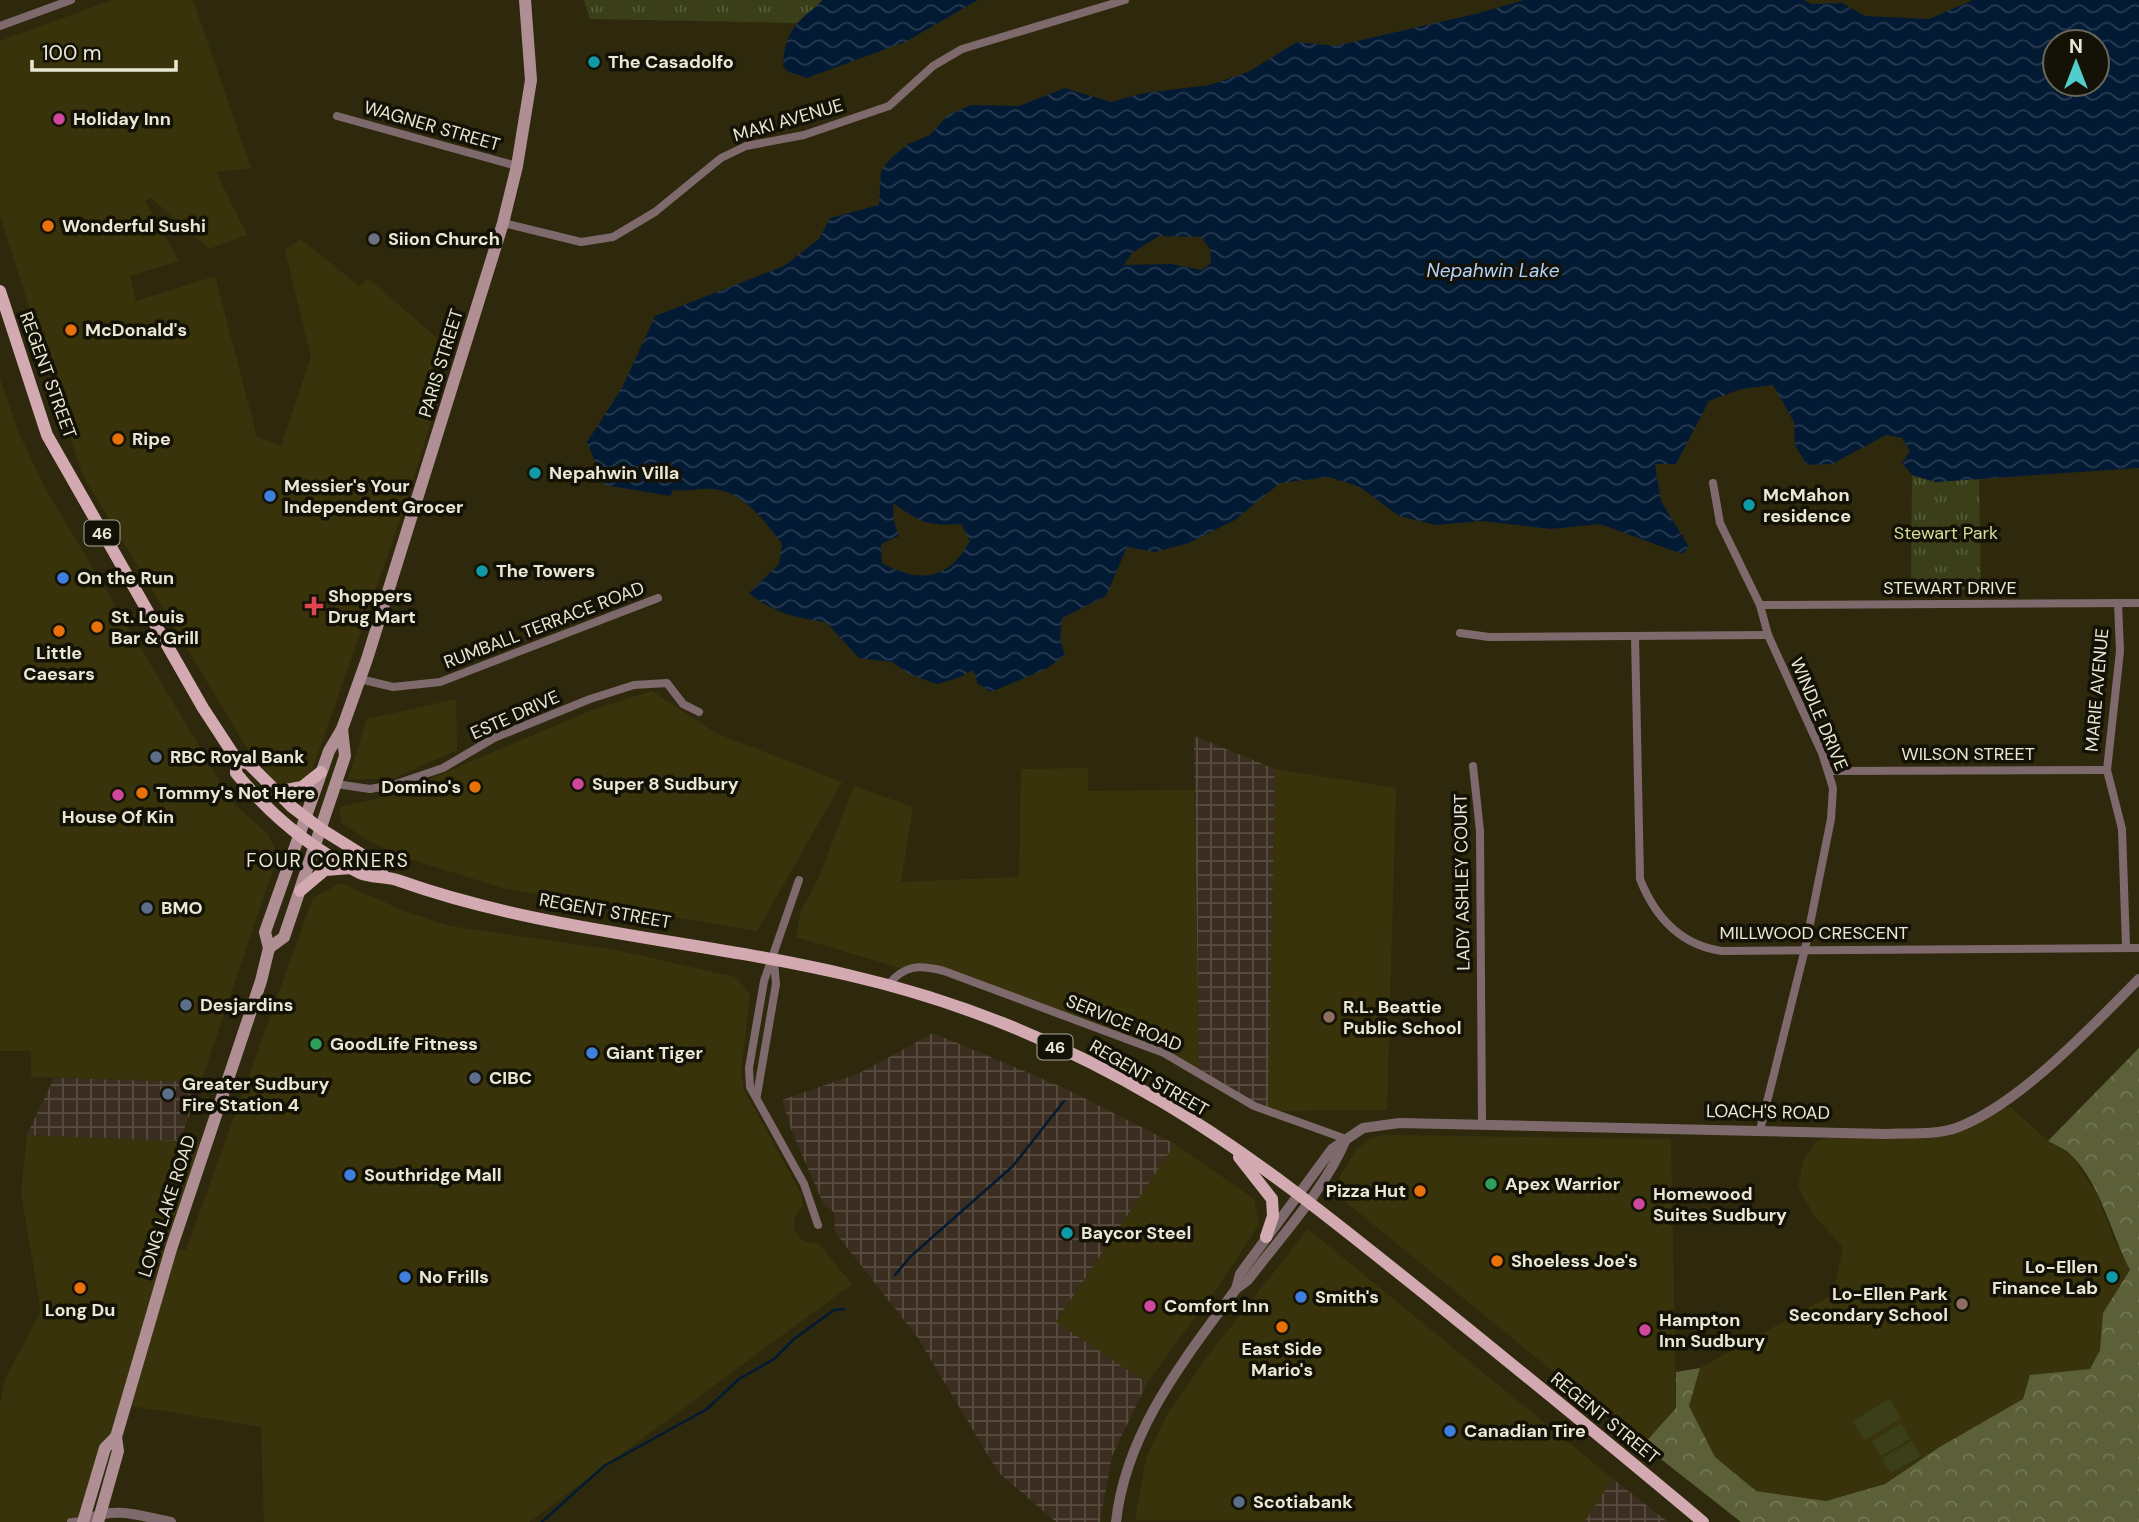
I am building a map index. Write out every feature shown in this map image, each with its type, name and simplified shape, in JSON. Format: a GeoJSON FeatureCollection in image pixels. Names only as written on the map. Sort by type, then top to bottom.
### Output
{"type":"FeatureCollection","features":[{"type":"Feature","properties":{"kind":"main road","name":"PARIS STREET"},"geometry":{"type":"LineString","coordinates":[[306,817],[321,772],[342,729],[360,679],[503,223],[517,166],[531,80],[525,0]]}},
{"type":"Feature","properties":{"kind":"main road","name":"REGENT STREET"},"geometry":{"type":"LineString","coordinates":[[0,291],[47,435],[204,708],[237,760],[236,773],[258,801],[299,836],[366,877],[383,875],[481,906],[773,960],[888,985],[975,1013],[1072,1054],[1162,1101],[1303,1197],[1703,1522]]}},
{"type":"Feature","properties":{"kind":"main road","name":"PARIS STREET"},"geometry":{"type":"LineString","coordinates":[[321,829],[345,755],[342,729]]}},
{"type":"Feature","properties":{"kind":"main road","name":"REGENT STREET"},"geometry":{"type":"LineString","coordinates":[[237,760],[249,764],[276,792],[321,829],[374,862],[383,875]]}},
{"type":"Feature","properties":{"kind":"main road"},"geometry":{"type":"LineString","coordinates":[[276,792],[302,787],[321,772]]}},
{"type":"Feature","properties":{"kind":"main road","name":"LONG LAKE ROAD"},"geometry":{"type":"LineString","coordinates":[[270,948],[265,932],[306,817]]}},
{"type":"Feature","properties":{"kind":"main road","name":"LONG LAKE ROAD"},"geometry":{"type":"LineString","coordinates":[[99,1517],[118,1451],[116,1437],[171,1249],[270,948],[284,937],[321,829]]}},
{"type":"Feature","properties":{"kind":"main road"},"geometry":{"type":"LineString","coordinates":[[300,891],[325,870],[352,869]]}},
{"type":"Feature","properties":{"kind":"main road"},"geometry":{"type":"LineString","coordinates":[[1235,1151],[1259,1186],[1272,1199],[1273,1216],[1266,1237]]}},
{"type":"Feature","properties":{"kind":"main road","name":"LONG LAKE ROAD"},"geometry":{"type":"LineString","coordinates":[[81,1522],[105,1448],[116,1437]]}},
{"type":"Feature","properties":{"kind":"street"},"geometry":{"type":"LineString","coordinates":[[0,26],[71,0]]}},
{"type":"Feature","properties":{"kind":"street","name":"MAKI AVENUE"},"geometry":{"type":"LineString","coordinates":[[503,223],[581,242],[613,237],[654,212],[721,158],[746,146],[804,135],[889,106],[933,66],[962,49],[1125,0]]}},
{"type":"Feature","properties":{"kind":"street","name":"WAGNER STREET"},"geometry":{"type":"LineString","coordinates":[[337,116],[517,166]]}},
{"type":"Feature","properties":{"kind":"street","name":"WINDLE DRIVE"},"geometry":{"type":"LineString","coordinates":[[1713,483],[1720,523],[1760,605],[1768,635],[1830,771],[1833,788],[1831,819],[1805,949],[1776,1076],[1760,1130]]}},
{"type":"Feature","properties":{"kind":"street","name":"RUMBALL TERRACE ROAD"},"geometry":{"type":"LineString","coordinates":[[360,679],[393,687],[440,682],[658,598]]}},
{"type":"Feature","properties":{"kind":"street","name":"MARIE AVENUE"},"geometry":{"type":"LineString","coordinates":[[2118,603],[2120,650],[2106,770],[2122,829],[2126,946]]}},
{"type":"Feature","properties":{"kind":"street","name":"STEWART DRIVE"},"geometry":{"type":"LineString","coordinates":[[1760,605],[2139,603]]}},
{"type":"Feature","properties":{"kind":"street"},"geometry":{"type":"LineString","coordinates":[[1460,632],[1489,638],[1768,635]]}},
{"type":"Feature","properties":{"kind":"street","name":"MILLWOOD CRESCENT"},"geometry":{"type":"LineString","coordinates":[[1635,636],[1640,879],[1648,900],[1679,935],[1699,948],[1722,951],[2139,948]]}},
{"type":"Feature","properties":{"kind":"street","name":"ESTE DRIVE"},"geometry":{"type":"LineString","coordinates":[[336,784],[370,789],[393,785],[443,768],[494,738],[635,685],[667,683],[683,704],[699,712]]}},
{"type":"Feature","properties":{"kind":"street","name":"LADY ASHLEY COURT"},"geometry":{"type":"LineString","coordinates":[[1472,766],[1480,831],[1482,1124]]}},
{"type":"Feature","properties":{"kind":"street","name":"WILSON STREET"},"geometry":{"type":"LineString","coordinates":[[1830,771],[2106,770]]}},
{"type":"Feature","properties":{"kind":"street"},"geometry":{"type":"LineString","coordinates":[[799,880],[785,914],[773,960],[776,984],[757,1095],[804,1184],[818,1225]]}},
{"type":"Feature","properties":{"kind":"street","name":"SERVICE ROAD"},"geometry":{"type":"LineString","coordinates":[[888,985],[903,969],[922,965],[944,971],[1164,1053],[1254,1106],[1346,1139]]}},
{"type":"Feature","properties":{"kind":"street","name":"LOACH'S ROAD"},"geometry":{"type":"LineString","coordinates":[[1346,1139],[1363,1128],[1386,1123],[1886,1134],[1955,1128],[1994,1107],[2064,1054],[2139,979]]}},
{"type":"Feature","properties":{"kind":"street"},"geometry":{"type":"LineString","coordinates":[[1236,1289],[1240,1275],[1266,1237],[1339,1156],[1346,1139]]}},
{"type":"Feature","properties":{"kind":"street"},"geometry":{"type":"LineString","coordinates":[[1116,1522],[1121,1491],[1134,1449],[1154,1405],[1236,1289],[1248,1280],[1303,1197]]}},
{"type":"Feature","properties":{"kind":"street"},"geometry":{"type":"LineString","coordinates":[[81,1522],[133,1512],[138,1520],[171,1522]]}},
{"type":"Feature","properties":{"kind":"shaded area"},"geometry":{"type":"Polygon","coordinates":[[[112,0],[193,0],[251,168],[216,172],[247,235],[209,249],[151,198],[145,201],[179,261],[130,276],[136,301],[215,276],[257,437],[281,446],[311,357],[285,250],[301,239],[359,286],[368,278],[452,351],[409,494],[308,782],[284,792],[248,750],[82,474],[0,215],[0,41],[112,0]]]}},
{"type":"Feature","properties":{"kind":"shaded area"},"geometry":{"type":"Polygon","coordinates":[[[0,379],[19,433],[44,486],[233,803],[268,834],[278,855],[201,1082],[31,1077],[31,1051],[0,1051],[0,379]]]}},
{"type":"Feature","properties":{"kind":"shaded area"},"geometry":{"type":"Polygon","coordinates":[[[652,691],[716,733],[842,782],[757,931],[502,888],[407,858],[372,843],[342,823],[339,807],[392,795],[592,710],[652,691]]]}},
{"type":"Feature","properties":{"kind":"shaded area"},"geometry":{"type":"Polygon","coordinates":[[[456,699],[457,750],[392,779],[348,779],[367,719],[456,699]]]}},
{"type":"Feature","properties":{"kind":"shaded area"},"geometry":{"type":"Polygon","coordinates":[[[1194,736],[1275,769],[1268,1111],[1199,1073],[1194,736]]]}},
{"type":"Feature","properties":{"kind":"shaded area"},"geometry":{"type":"Polygon","coordinates":[[[1088,768],[1088,791],[1194,790],[1199,1073],[1164,1053],[923,965],[903,969],[796,937],[801,911],[819,877],[854,786],[913,807],[901,882],[1019,877],[1021,769],[1088,768]]]}},
{"type":"Feature","properties":{"kind":"shaded area","name":"R.L. Beattie Public School"},"geometry":{"type":"Polygon","coordinates":[[[1275,769],[1396,788],[1387,1110],[1268,1111],[1275,769]]]}},
{"type":"Feature","properties":{"kind":"shaded area"},"geometry":{"type":"Polygon","coordinates":[[[341,883],[404,911],[450,926],[616,950],[735,977],[750,993],[741,1074],[744,1090],[801,1193],[803,1205],[794,1219],[794,1230],[803,1241],[819,1244],[852,1284],[529,1522],[264,1522],[261,1427],[125,1405],[83,1522],[0,1522],[0,1403],[5,1379],[41,1311],[21,1193],[27,1135],[206,1142],[171,1249],[186,1250],[313,898],[341,883]]]}},
{"type":"Feature","properties":{"kind":"shaded area"},"geometry":{"type":"Polygon","coordinates":[[[933,1033],[1062,1087],[1175,1144],[1056,1322],[1147,1383],[1112,1456],[1100,1522],[1056,1522],[998,1472],[918,1338],[835,1232],[834,1212],[823,1203],[791,1129],[782,1100],[860,1073],[933,1033]]]}},
{"type":"Feature","properties":{"kind":"shaded area"},"geometry":{"type":"Polygon","coordinates":[[[54,1078],[201,1082],[180,1141],[27,1135],[54,1078]]]}},
{"type":"Feature","properties":{"kind":"shaded area","name":"Lo-Ellen Park Secondary School"},"geometry":{"type":"Polygon","coordinates":[[[1994,1107],[2012,1108],[2048,1141],[2071,1155],[2096,1192],[2115,1242],[2130,1270],[2103,1313],[2100,1350],[2090,1369],[2030,1375],[2023,1399],[1938,1448],[1884,1484],[1826,1501],[1756,1491],[1715,1457],[1689,1406],[1700,1368],[1833,1294],[1843,1247],[1816,1218],[1798,1188],[1803,1161],[1816,1142],[1843,1131],[1955,1128],[1994,1107]]]}},
{"type":"Feature","properties":{"kind":"shaded area"},"geometry":{"type":"Polygon","coordinates":[[[1382,1135],[1671,1139],[1676,1408],[1643,1445],[1341,1198],[1339,1177],[1356,1150],[1368,1140],[1382,1135]]]}},
{"type":"Feature","properties":{"kind":"shaded area"},"geometry":{"type":"Polygon","coordinates":[[[1175,1144],[1254,1199],[1259,1224],[1222,1281],[1147,1383],[1056,1323],[1175,1144]]]}},
{"type":"Feature","properties":{"kind":"shaded area"},"geometry":{"type":"Polygon","coordinates":[[[1308,1229],[1613,1479],[1584,1522],[1135,1520],[1146,1458],[1167,1415],[1207,1357],[1308,1229]]]}},
{"type":"Feature","properties":{"kind":"shaded area"},"geometry":{"type":"Polygon","coordinates":[[[1613,1479],[1668,1522],[1584,1522],[1613,1479]]]}},
{"type":"Feature","properties":{"kind":"green space"},"geometry":{"type":"Polygon","coordinates":[[[584,0],[823,0],[797,23],[590,19],[584,0]]]}},
{"type":"Feature","properties":{"kind":"green space","name":"Stewart Park"},"geometry":{"type":"Polygon","coordinates":[[[1912,475],[1935,482],[1979,479],[1981,590],[1911,588],[1912,475]]]}},
{"type":"Feature","properties":{"kind":"green space"},"geometry":{"type":"Polygon","coordinates":[[[2139,1048],[2139,1522],[1741,1522],[1643,1445],[1676,1408],[1676,1372],[1700,1368],[1689,1406],[1715,1457],[1756,1491],[1826,1501],[1885,1484],[1938,1448],[2023,1399],[2030,1375],[2090,1369],[2100,1350],[2103,1313],[2130,1270],[2091,1181],[2070,1154],[2048,1141],[2139,1048]]]}},
{"type":"Feature","properties":{"kind":"green space"},"geometry":{"type":"Polygon","coordinates":[[[1890,1399],[1901,1418],[1864,1440],[1853,1421],[1890,1399]]]}},
{"type":"Feature","properties":{"kind":"green space"},"geometry":{"type":"Polygon","coordinates":[[[1901,1423],[1910,1439],[1881,1456],[1872,1441],[1901,1423]]]}},
{"type":"Feature","properties":{"kind":"green space"},"geometry":{"type":"Polygon","coordinates":[[[1912,1441],[1921,1456],[1891,1473],[1882,1458],[1912,1441]]]}},
{"type":"Feature","properties":{"kind":"water"},"geometry":{"type":"Polygon","coordinates":[[[823,0],[978,0],[905,42],[807,78],[787,71],[783,66],[786,43],[794,28],[823,0]]]}},
{"type":"Feature","properties":{"kind":"water","name":"Nepahwin Lake"},"geometry":{"type":"Polygon","coordinates":[[[1524,0],[1804,0],[1811,4],[1842,3],[1865,16],[1929,19],[1973,0],[2139,0],[2139,468],[1935,482],[1912,475],[1902,463],[1910,451],[1902,438],[1886,435],[1832,464],[1807,465],[1795,445],[1794,422],[1773,385],[1741,389],[1709,401],[1676,464],[1655,464],[1661,501],[1689,547],[1682,554],[1600,524],[1551,529],[1482,521],[1436,525],[1399,516],[1360,487],[1329,477],[1280,483],[1235,520],[1189,543],[1155,552],[1127,547],[1106,596],[1062,618],[1060,640],[1065,655],[1046,669],[991,692],[978,684],[973,670],[937,684],[911,675],[892,662],[859,658],[826,622],[785,613],[749,593],[779,564],[782,544],[752,508],[733,495],[707,489],[673,490],[670,496],[605,485],[587,442],[622,388],[655,316],[784,266],[819,239],[830,218],[879,205],[881,171],[889,160],[908,144],[930,135],[948,115],[971,105],[1019,106],[1065,88],[1111,102],[1144,93],[1210,85],[1248,72],[1297,42],[1335,46],[1524,0]],[[1159,236],[1132,253],[1124,265],[1172,264],[1202,270],[1211,263],[1210,249],[1201,237],[1159,236]],[[893,503],[894,521],[899,536],[881,544],[882,563],[896,570],[921,576],[943,571],[970,541],[961,524],[940,525],[925,522],[893,503]]]}},
{"type":"Feature","properties":{"kind":"waterway"},"geometry":{"type":"LineString","coordinates":[[895,1275],[911,1256],[1013,1166],[1064,1101]]}},
{"type":"Feature","properties":{"kind":"waterway"},"geometry":{"type":"LineString","coordinates":[[542,1522],[604,1466],[707,1409],[739,1379],[774,1359],[794,1339],[834,1310],[844,1309]]}},
{"type":"Feature","properties":{"kind":"place","name":"The Casadolfo"},"geometry":{"type":"Point","coordinates":[594,62]}},
{"type":"Feature","properties":{"kind":"place","name":"Holiday Inn"},"geometry":{"type":"Point","coordinates":[59,119]}},
{"type":"Feature","properties":{"kind":"place","name":"Wonderful Sushi"},"geometry":{"type":"Point","coordinates":[48,226]}},
{"type":"Feature","properties":{"kind":"place","name":"Siion Church"},"geometry":{"type":"Point","coordinates":[374,239]}},
{"type":"Feature","properties":{"kind":"place","name":"McDonald's"},"geometry":{"type":"Point","coordinates":[71,330]}},
{"type":"Feature","properties":{"kind":"place","name":"Ripe"},"geometry":{"type":"Point","coordinates":[118,439]}},
{"type":"Feature","properties":{"kind":"place","name":"Nepahwin Villa"},"geometry":{"type":"Point","coordinates":[535,473]}},
{"type":"Feature","properties":{"kind":"place","name":"Messier's Your Independent Grocer"},"geometry":{"type":"Point","coordinates":[270,496]}},
{"type":"Feature","properties":{"kind":"place","name":"McMahon residence"},"geometry":{"type":"Point","coordinates":[1749,505]}},
{"type":"Feature","properties":{"kind":"place","name":"The Towers"},"geometry":{"type":"Point","coordinates":[482,571]}},
{"type":"Feature","properties":{"kind":"place","name":"On the Run"},"geometry":{"type":"Point","coordinates":[63,578]}},
{"type":"Feature","properties":{"kind":"place","name":"Shoppers Drug Mart"},"geometry":{"type":"Point","coordinates":[314,606]}},
{"type":"Feature","properties":{"kind":"place","name":"St. Louis Bar & Grill"},"geometry":{"type":"Point","coordinates":[97,627]}},
{"type":"Feature","properties":{"kind":"place","name":"Little Caesars"},"geometry":{"type":"Point","coordinates":[59,631]}},
{"type":"Feature","properties":{"kind":"place","name":"RBC Royal Bank"},"geometry":{"type":"Point","coordinates":[156,757]}},
{"type":"Feature","properties":{"kind":"place","name":"Super 8 Sudbury"},"geometry":{"type":"Point","coordinates":[578,784]}},
{"type":"Feature","properties":{"kind":"place","name":"Domino's"},"geometry":{"type":"Point","coordinates":[475,787]}},
{"type":"Feature","properties":{"kind":"place","name":"Tommy's Not Here"},"geometry":{"type":"Point","coordinates":[142,793]}},
{"type":"Feature","properties":{"kind":"place","name":"House Of Kin"},"geometry":{"type":"Point","coordinates":[118,795]}},
{"type":"Feature","properties":{"kind":"place","name":"BMO"},"geometry":{"type":"Point","coordinates":[147,908]}},
{"type":"Feature","properties":{"kind":"place","name":"Desjardins"},"geometry":{"type":"Point","coordinates":[186,1005]}},
{"type":"Feature","properties":{"kind":"place","name":"R.L. Beattie Public School"},"geometry":{"type":"Point","coordinates":[1329,1017]}},
{"type":"Feature","properties":{"kind":"place","name":"GoodLife Fitness"},"geometry":{"type":"Point","coordinates":[316,1044]}},
{"type":"Feature","properties":{"kind":"place","name":"Giant Tiger"},"geometry":{"type":"Point","coordinates":[592,1053]}},
{"type":"Feature","properties":{"kind":"place","name":"CIBC"},"geometry":{"type":"Point","coordinates":[475,1078]}},
{"type":"Feature","properties":{"kind":"place","name":"Greater Sudbury Fire Station 4"},"geometry":{"type":"Point","coordinates":[168,1094]}},
{"type":"Feature","properties":{"kind":"place","name":"Southridge Mall"},"geometry":{"type":"Point","coordinates":[350,1175]}},
{"type":"Feature","properties":{"kind":"place","name":"Apex Warrior"},"geometry":{"type":"Point","coordinates":[1491,1184]}},
{"type":"Feature","properties":{"kind":"place","name":"Pizza Hut"},"geometry":{"type":"Point","coordinates":[1420,1191]}},
{"type":"Feature","properties":{"kind":"place","name":"Homewood Suites Sudbury"},"geometry":{"type":"Point","coordinates":[1639,1204]}},
{"type":"Feature","properties":{"kind":"place","name":"Baycor Steel"},"geometry":{"type":"Point","coordinates":[1067,1233]}},
{"type":"Feature","properties":{"kind":"place","name":"Shoeless Joe's"},"geometry":{"type":"Point","coordinates":[1497,1261]}},
{"type":"Feature","properties":{"kind":"place","name":"No Frills"},"geometry":{"type":"Point","coordinates":[405,1277]}},
{"type":"Feature","properties":{"kind":"place","name":"Lo-Ellen Finance Lab"},"geometry":{"type":"Point","coordinates":[2112,1277]}},
{"type":"Feature","properties":{"kind":"place","name":"Long Du"},"geometry":{"type":"Point","coordinates":[80,1288]}},
{"type":"Feature","properties":{"kind":"place","name":"Smith's"},"geometry":{"type":"Point","coordinates":[1301,1297]}},
{"type":"Feature","properties":{"kind":"place","name":"Lo-Ellen Park Secondary School"},"geometry":{"type":"Point","coordinates":[1962,1304]}},
{"type":"Feature","properties":{"kind":"place","name":"Comfort Inn"},"geometry":{"type":"Point","coordinates":[1150,1306]}},
{"type":"Feature","properties":{"kind":"place","name":"East Side Mario's"},"geometry":{"type":"Point","coordinates":[1282,1327]}},
{"type":"Feature","properties":{"kind":"place","name":"Hampton Inn Sudbury"},"geometry":{"type":"Point","coordinates":[1645,1330]}},
{"type":"Feature","properties":{"kind":"place","name":"Canadian Tire"},"geometry":{"type":"Point","coordinates":[1450,1431]}},
{"type":"Feature","properties":{"kind":"place","name":"Scotiabank"},"geometry":{"type":"Point","coordinates":[1239,1502]}},
{"type":"Feature","properties":{"kind":"district","name":"FOUR CORNERS"},"geometry":{"type":"Point","coordinates":[328,860]}}]}
